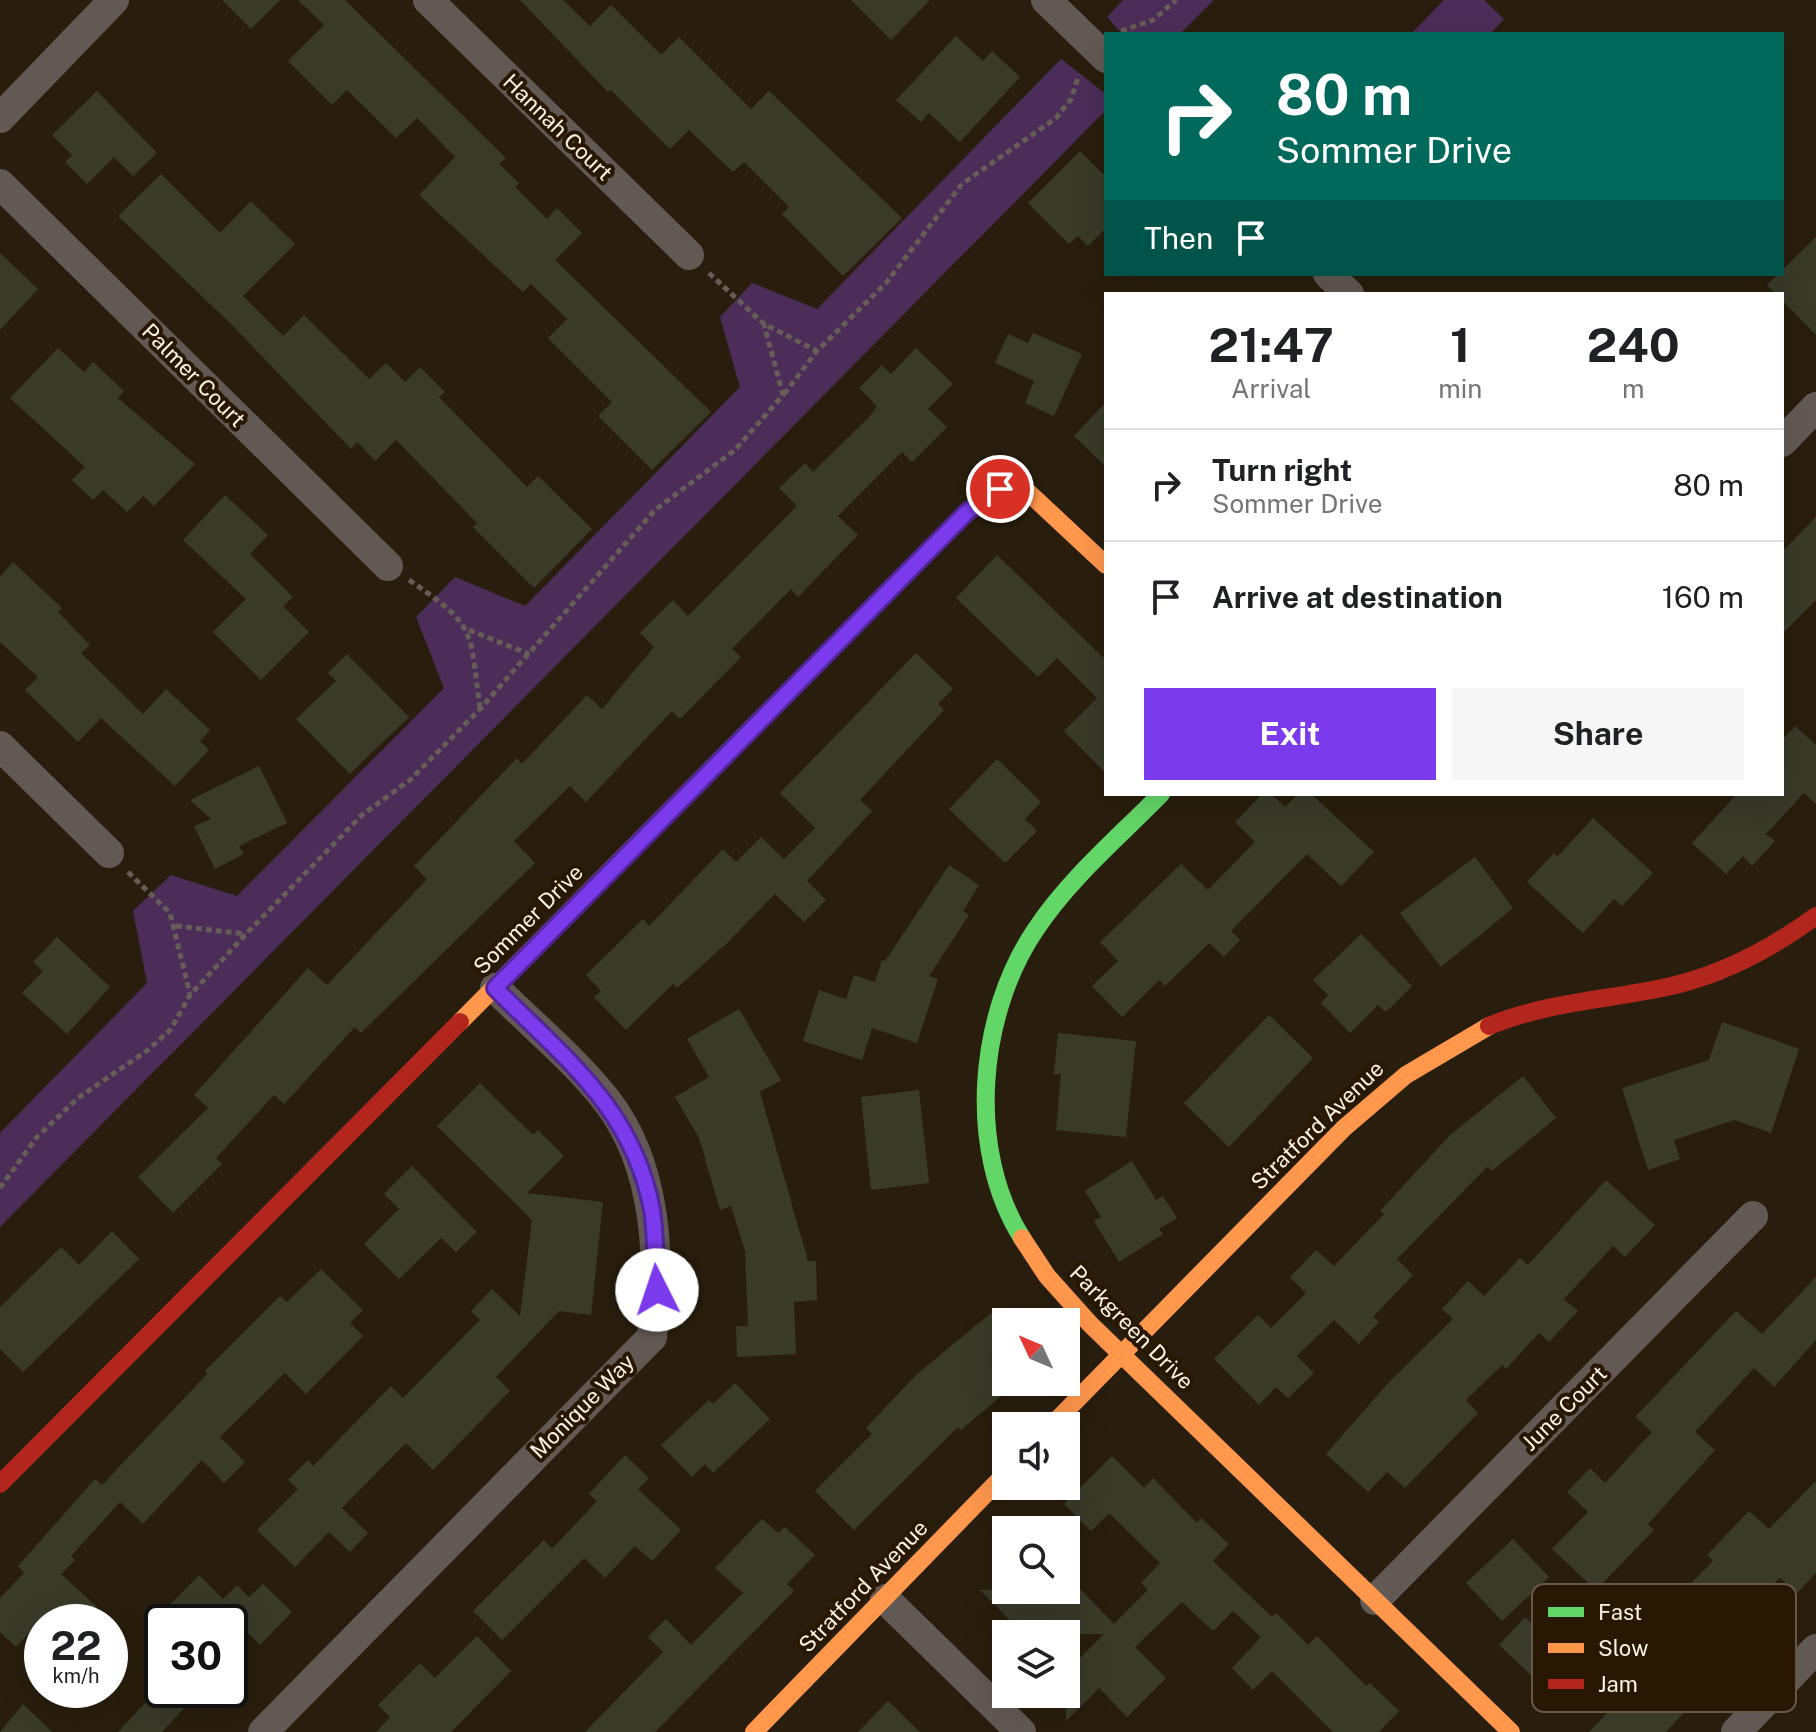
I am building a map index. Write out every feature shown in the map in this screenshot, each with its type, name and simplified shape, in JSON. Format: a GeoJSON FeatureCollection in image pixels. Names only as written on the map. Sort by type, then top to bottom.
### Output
{"type":"FeatureCollection","features":[{"type":"Feature","properties":{"kind":"street"},"geometry":{"type":"LineString","coordinates":[[0,118],[114,0]]}},
{"type":"Feature","properties":{"kind":"street","name":"Hannah Court"},"geometry":{"type":"LineString","coordinates":[[428,0],[689,255]]}},
{"type":"Feature","properties":{"kind":"street"},"geometry":{"type":"LineString","coordinates":[[1046,0],[1104,56]]}},
{"type":"Feature","properties":{"kind":"street","name":"Palmer Court"},"geometry":{"type":"LineString","coordinates":[[0,184],[388,566]]}},
{"type":"Feature","properties":{"kind":"street"},"geometry":{"type":"LineString","coordinates":[[1330,276],[1347,292]]}},
{"type":"Feature","properties":{"kind":"street"},"geometry":{"type":"LineString","coordinates":[[1784,440],[1816,407]]}},
{"type":"Feature","properties":{"kind":"street","name":"Sommer Drive"},"geometry":{"type":"LineString","coordinates":[[0,1484],[978,505],[1000,489],[1027,491],[1104,563]]}},
{"type":"Feature","properties":{"kind":"street"},"geometry":{"type":"LineString","coordinates":[[0,746],[109,853]]}},
{"type":"Feature","properties":{"kind":"street","name":"Parkgreen Drive"},"geometry":{"type":"LineString","coordinates":[[1159,796],[1075,882],[1025,947],[997,1016],[984,1089],[990,1156],[1008,1211],[1042,1269],[1123,1355],[1511,1732]]}},
{"type":"Feature","properties":{"kind":"street","name":"Stratford Avenue"},"geometry":{"type":"LineString","coordinates":[[1065,1412],[1340,1131],[1397,1079],[1424,1061],[1478,1031],[1514,1018],[1668,987],[1755,954],[1816,916]]}},
{"type":"Feature","properties":{"kind":"street","name":"Monique Way"},"geometry":{"type":"LineString","coordinates":[[263,1732],[652,1337],[657,1290],[652,1210],[633,1147],[607,1102],[495,988]]}},
{"type":"Feature","properties":{"kind":"street","name":"June Court"},"geometry":{"type":"LineString","coordinates":[[1375,1600],[1753,1216]]}},
{"type":"Feature","properties":{"kind":"street","name":"Stratford Avenue"},"geometry":{"type":"LineString","coordinates":[[754,1732],[992,1488]]}},
{"type":"Feature","properties":{"kind":"street"},"geometry":{"type":"LineString","coordinates":[[885,1599],[1021,1732]]}},
{"type":"Feature","properties":{"kind":"street"},"geometry":{"type":"LineString","coordinates":[[1796,1670],[1816,1649]]}},
{"type":"Feature","properties":{"kind":"street"},"geometry":{"type":"LineString","coordinates":[[1736,1732],[1755,1712]]}},
{"type":"Feature","properties":{"kind":"path"},"geometry":{"type":"LineString","coordinates":[[1121,31],[1153,20],[1176,0]]}},
{"type":"Feature","properties":{"kind":"path"},"geometry":{"type":"LineString","coordinates":[[0,1188],[37,1137],[78,1098],[148,1050],[171,1029],[190,995],[246,934],[362,815],[410,780],[480,709],[655,510],[735,450],[817,351],[886,283],[962,184],[1056,118],[1071,99],[1079,75]]}},
{"type":"Feature","properties":{"kind":"path"},"geometry":{"type":"LineString","coordinates":[[689,255],[764,324],[817,351]]}},
{"type":"Feature","properties":{"kind":"path"},"geometry":{"type":"LineString","coordinates":[[764,324],[783,395]]}},
{"type":"Feature","properties":{"kind":"path"},"geometry":{"type":"LineString","coordinates":[[388,566],[450,608],[469,630],[529,654]]}},
{"type":"Feature","properties":{"kind":"path"},"geometry":{"type":"LineString","coordinates":[[469,630],[480,709]]}},
{"type":"Feature","properties":{"kind":"path"},"geometry":{"type":"LineString","coordinates":[[109,853],[170,913],[176,926],[190,995]]}},
{"type":"Feature","properties":{"kind":"path"},"geometry":{"type":"LineString","coordinates":[[176,926],[246,934]]}},
{"type":"Feature","properties":{"kind":"shaded area"},"geometry":{"type":"Polygon","coordinates":[[[1123,0],[1214,0],[1182,32],[1120,32],[1107,17],[1123,0]]]}},
{"type":"Feature","properties":{"kind":"shaded area"},"geometry":{"type":"Polygon","coordinates":[[[1444,0],[1484,0],[1504,19],[1492,32],[1413,32],[1444,0]]]}},
{"type":"Feature","properties":{"kind":"shaded area"},"geometry":{"type":"Polygon","coordinates":[[[1061,59],[1104,92],[1104,112],[0,1227],[0,1133],[147,983],[133,911],[171,875],[237,896],[444,688],[416,617],[455,577],[525,606],[740,387],[720,317],[752,283],[817,309],[1061,59]]]}},
{"type":"Feature","properties":{"kind":"building"},"geometry":{"type":"Polygon","coordinates":[[[222,0],[280,0],[251,29],[222,0]]]}},
{"type":"Feature","properties":{"kind":"building"},"geometry":{"type":"Polygon","coordinates":[[[298,0],[345,0],[506,158],[499,164],[519,183],[515,187],[547,219],[557,208],[582,233],[555,260],[711,412],[652,470],[598,416],[612,402],[548,338],[567,319],[531,284],[523,292],[419,195],[455,157],[417,118],[396,138],[347,90],[332,105],[288,61],[324,25],[298,0]]]}},
{"type":"Feature","properties":{"kind":"building"},"geometry":{"type":"Polygon","coordinates":[[[520,0],[563,0],[590,26],[611,5],[661,55],[679,37],[751,109],[769,91],[902,218],[843,276],[782,214],[789,207],[744,162],[733,172],[689,130],[670,149],[611,90],[608,92],[520,0]]]}},
{"type":"Feature","properties":{"kind":"building"},"geometry":{"type":"Polygon","coordinates":[[[851,0],[930,0],[891,40],[851,0]]]}},
{"type":"Feature","properties":{"kind":"building"},"geometry":{"type":"Polygon","coordinates":[[[956,36],[983,61],[992,51],[1020,77],[960,142],[929,113],[921,122],[896,100],[956,36]]]}},
{"type":"Feature","properties":{"kind":"building"},"geometry":{"type":"Polygon","coordinates":[[[97,91],[157,153],[133,176],[114,157],[87,184],[65,162],[72,155],[52,135],[97,91]]]}},
{"type":"Feature","properties":{"kind":"building"},"geometry":{"type":"Polygon","coordinates":[[[1080,151],[1104,175],[1104,230],[1088,246],[1078,236],[1069,244],[1028,203],[1080,151]]]}},
{"type":"Feature","properties":{"kind":"building"},"geometry":{"type":"Polygon","coordinates":[[[161,174],[220,233],[251,201],[295,244],[243,296],[283,336],[304,315],[369,379],[386,363],[405,382],[420,367],[445,392],[439,397],[527,487],[538,476],[592,529],[534,588],[473,527],[477,523],[396,440],[375,461],[357,442],[351,449],[232,325],[118,216],[161,174]]]}},
{"type":"Feature","properties":{"kind":"building"},"geometry":{"type":"Polygon","coordinates":[[[1816,237],[1816,335],[1784,302],[1784,292],[1774,292],[1767,285],[1776,276],[1784,276],[1784,268],[1816,237]]]}},
{"type":"Feature","properties":{"kind":"building"},"geometry":{"type":"Polygon","coordinates":[[[0,253],[38,289],[0,330],[0,253]]]}},
{"type":"Feature","properties":{"kind":"building"},"geometry":{"type":"Polygon","coordinates":[[[1033,333],[1082,354],[1054,416],[1025,403],[1034,381],[995,363],[1008,334],[1028,343],[1033,333]]]}},
{"type":"Feature","properties":{"kind":"building"},"geometry":{"type":"Polygon","coordinates":[[[58,348],[84,372],[93,362],[124,391],[118,398],[195,464],[154,506],[143,496],[127,512],[103,490],[93,500],[72,480],[85,467],[10,398],[58,348]]]}},
{"type":"Feature","properties":{"kind":"building"},"geometry":{"type":"Polygon","coordinates":[[[916,348],[953,384],[928,409],[947,427],[912,462],[902,452],[838,516],[858,535],[798,597],[791,589],[732,649],[741,657],[680,719],[672,711],[586,802],[570,786],[514,841],[535,863],[361,1033],[355,1027],[284,1104],[274,1095],[216,1158],[222,1164],[173,1213],[138,1177],[208,1108],[194,1095],[308,968],[327,985],[427,879],[414,866],[517,758],[522,764],[587,695],[602,709],[654,647],[640,633],[673,600],[688,616],[797,506],[779,488],[805,463],[813,472],[870,416],[877,406],[859,388],[882,365],[891,374],[916,348]]]}},
{"type":"Feature","properties":{"kind":"building"},"geometry":{"type":"Polygon","coordinates":[[[1104,404],[1104,465],[1074,436],[1104,404]]]}},
{"type":"Feature","properties":{"kind":"building"},"geometry":{"type":"Polygon","coordinates":[[[225,495],[268,535],[250,554],[293,597],[283,606],[309,632],[261,680],[213,632],[246,599],[183,540],[225,495]]]}},
{"type":"Feature","properties":{"kind":"building"},"geometry":{"type":"Polygon","coordinates":[[[1816,517],[1816,600],[1784,632],[1784,550],[1816,517]]]}},
{"type":"Feature","properties":{"kind":"building"},"geometry":{"type":"Polygon","coordinates":[[[997,555],[1104,658],[1104,771],[1064,731],[1097,698],[1057,658],[1038,677],[956,598],[997,555]]]}},
{"type":"Feature","properties":{"kind":"building"},"geometry":{"type":"Polygon","coordinates":[[[13,562],[62,608],[58,612],[90,645],[81,653],[143,714],[166,689],[210,730],[200,741],[209,750],[175,786],[101,718],[78,742],[25,690],[38,677],[0,642],[0,577],[13,562]]]}},
{"type":"Feature","properties":{"kind":"building"},"geometry":{"type":"Polygon","coordinates":[[[916,653],[953,689],[938,704],[944,710],[860,800],[872,811],[807,881],[826,900],[804,922],[775,894],[726,944],[677,988],[673,984],[626,1030],[594,997],[601,991],[586,975],[643,919],[649,926],[723,849],[736,862],[761,837],[784,859],[815,828],[780,793],[916,653]]]}},
{"type":"Feature","properties":{"kind":"building"},"geometry":{"type":"Polygon","coordinates":[[[347,654],[409,717],[350,774],[296,719],[336,681],[328,673],[347,654]]]}},
{"type":"Feature","properties":{"kind":"building"},"geometry":{"type":"Polygon","coordinates":[[[1795,726],[1816,745],[1816,804],[1804,793],[1766,834],[1775,841],[1752,866],[1743,856],[1726,874],[1692,843],[1735,796],[1784,796],[1784,738],[1795,726]]]}},
{"type":"Feature","properties":{"kind":"building"},"geometry":{"type":"Polygon","coordinates":[[[997,759],[1041,802],[1025,819],[1037,831],[1005,863],[949,809],[997,759]]]}},
{"type":"Feature","properties":{"kind":"building"},"geometry":{"type":"Polygon","coordinates":[[[259,766],[287,823],[239,846],[244,854],[215,869],[194,826],[211,819],[190,800],[259,766]]]}},
{"type":"Feature","properties":{"kind":"building"},"geometry":{"type":"Polygon","coordinates":[[[1260,796],[1273,796],[1285,807],[1296,796],[1313,796],[1374,852],[1341,886],[1307,854],[1231,931],[1240,940],[1224,957],[1209,943],[1165,986],[1159,980],[1122,1017],[1092,986],[1118,961],[1100,942],[1181,864],[1208,890],[1255,842],[1235,822],[1260,796]]]}},
{"type":"Feature","properties":{"kind":"building"},"geometry":{"type":"Polygon","coordinates":[[[1593,818],[1653,873],[1622,906],[1614,899],[1583,933],[1527,882],[1554,853],[1557,857],[1593,818]]]}},
{"type":"Feature","properties":{"kind":"building"},"geometry":{"type":"Polygon","coordinates":[[[1475,857],[1513,908],[1441,967],[1400,913],[1475,857]]]}},
{"type":"Feature","properties":{"kind":"building"},"geometry":{"type":"Polygon","coordinates":[[[949,865],[979,885],[963,911],[969,915],[929,976],[938,979],[917,1043],[872,1028],[862,1060],[803,1041],[819,990],[846,999],[854,975],[875,982],[882,960],[885,961],[949,865]]]}},
{"type":"Feature","properties":{"kind":"building"},"geometry":{"type":"Polygon","coordinates":[[[1361,934],[1412,986],[1386,1012],[1378,1005],[1350,1033],[1321,1003],[1328,995],[1313,980],[1361,934]]]}},
{"type":"Feature","properties":{"kind":"building"},"geometry":{"type":"Polygon","coordinates":[[[57,937],[110,987],[67,1034],[22,993],[43,971],[33,962],[57,937]]]}},
{"type":"Feature","properties":{"kind":"building"},"geometry":{"type":"Polygon","coordinates":[[[739,1009],[781,1080],[760,1092],[808,1261],[816,1261],[817,1300],[794,1302],[796,1354],[737,1357],[736,1326],[748,1326],[745,1251],[731,1206],[720,1210],[699,1138],[675,1097],[709,1077],[687,1039],[739,1009]]]}},
{"type":"Feature","properties":{"kind":"building"},"geometry":{"type":"Polygon","coordinates":[[[1269,1015],[1313,1058],[1229,1147],[1184,1103],[1269,1015]]]}},
{"type":"Feature","properties":{"kind":"building"},"geometry":{"type":"Polygon","coordinates":[[[1722,1022],[1799,1049],[1771,1133],[1734,1120],[1674,1140],[1680,1159],[1648,1170],[1622,1088],[1709,1060],[1722,1022]]]}},
{"type":"Feature","properties":{"kind":"building"},"geometry":{"type":"Polygon","coordinates":[[[1058,1033],[1136,1041],[1126,1137],[1056,1130],[1061,1074],[1054,1074],[1058,1033]]]}},
{"type":"Feature","properties":{"kind":"building"},"geometry":{"type":"Polygon","coordinates":[[[1523,1076],[1556,1118],[1492,1171],[1488,1166],[1397,1259],[1413,1275],[1373,1317],[1379,1322],[1359,1344],[1334,1320],[1297,1356],[1314,1373],[1288,1398],[1276,1387],[1259,1405],[1214,1359],[1258,1315],[1271,1328],[1306,1293],[1290,1277],[1316,1250],[1334,1266],[1384,1214],[1380,1211],[1450,1135],[1523,1076]]]}},
{"type":"Feature","properties":{"kind":"building"},"geometry":{"type":"Polygon","coordinates":[[[480,1083],[533,1135],[538,1130],[564,1156],[527,1193],[603,1202],[591,1315],[559,1311],[496,1377],[510,1391],[433,1470],[406,1443],[342,1508],[368,1533],[350,1552],[329,1532],[295,1567],[257,1530],[298,1489],[288,1480],[308,1460],[313,1466],[391,1386],[403,1398],[480,1320],[471,1311],[492,1289],[520,1316],[532,1220],[437,1126],[480,1083]]]}},
{"type":"Feature","properties":{"kind":"building"},"geometry":{"type":"Polygon","coordinates":[[[919,1090],[929,1183],[871,1190],[861,1097],[919,1090]]]}},
{"type":"Feature","properties":{"kind":"building"},"geometry":{"type":"Polygon","coordinates":[[[1132,1161],[1156,1200],[1163,1196],[1177,1218],[1159,1229],[1163,1234],[1119,1262],[1094,1221],[1101,1217],[1085,1191],[1132,1161]]]}},
{"type":"Feature","properties":{"kind":"building"},"geometry":{"type":"Polygon","coordinates":[[[412,1166],[477,1232],[456,1252],[441,1238],[399,1279],[364,1244],[399,1209],[384,1194],[412,1166]]]}},
{"type":"Feature","properties":{"kind":"building"},"geometry":{"type":"Polygon","coordinates":[[[1606,1180],[1655,1225],[1625,1257],[1613,1246],[1564,1299],[1578,1311],[1549,1342],[1539,1333],[1506,1369],[1502,1365],[1466,1400],[1478,1413],[1405,1488],[1387,1472],[1368,1492],[1326,1454],[1390,1381],[1453,1319],[1442,1309],[1468,1281],[1484,1296],[1520,1258],[1528,1265],[1606,1180]]]}},
{"type":"Feature","properties":{"kind":"building"},"geometry":{"type":"Polygon","coordinates":[[[112,1231],[139,1259],[23,1372],[0,1349],[0,1307],[61,1247],[79,1265],[112,1231]]]}},
{"type":"Feature","properties":{"kind":"building"},"geometry":{"type":"Polygon","coordinates":[[[321,1269],[363,1310],[350,1323],[363,1336],[306,1394],[285,1373],[220,1437],[245,1462],[224,1483],[202,1460],[143,1524],[120,1502],[71,1556],[75,1560],[61,1574],[94,1604],[24,1604],[24,1638],[16,1647],[0,1632],[0,1598],[24,1573],[18,1566],[95,1479],[102,1485],[207,1374],[205,1371],[280,1296],[287,1302],[321,1269]]]}},
{"type":"Feature","properties":{"kind":"building"},"geometry":{"type":"Polygon","coordinates":[[[1816,1277],[1816,1340],[1774,1387],[1754,1368],[1695,1432],[1715,1450],[1648,1524],[1654,1530],[1602,1584],[1590,1584],[1552,1549],[1588,1512],[1567,1492],[1590,1468],[1605,1483],[1652,1432],[1635,1417],[1736,1311],[1762,1334],[1816,1277]]]}},
{"type":"Feature","properties":{"kind":"building"},"geometry":{"type":"Polygon","coordinates":[[[992,1314],[992,1396],[1001,1396],[961,1430],[958,1427],[854,1530],[815,1491],[872,1434],[866,1428],[916,1375],[992,1314]]]}},
{"type":"Feature","properties":{"kind":"building"},"geometry":{"type":"Polygon","coordinates":[[[735,1383],[770,1419],[713,1473],[705,1464],[692,1477],[661,1445],[709,1400],[713,1404],[735,1383]]]}},
{"type":"Feature","properties":{"kind":"building"},"geometry":{"type":"Polygon","coordinates":[[[625,1455],[649,1478],[638,1489],[681,1530],[652,1561],[635,1546],[605,1578],[584,1558],[502,1640],[473,1611],[544,1540],[552,1549],[597,1501],[589,1494],[625,1455]]]}},
{"type":"Feature","properties":{"kind":"building"},"geometry":{"type":"Polygon","coordinates":[[[1112,1456],[1144,1488],[1153,1478],[1197,1523],[1201,1518],[1229,1544],[1213,1561],[1272,1617],[1276,1613],[1308,1645],[1317,1636],[1366,1686],[1370,1683],[1399,1711],[1379,1732],[1333,1732],[1272,1671],[1253,1690],[1232,1668],[1261,1637],[1233,1611],[1213,1631],[1182,1602],[1135,1647],[1166,1678],[1127,1717],[1099,1688],[1080,1707],[1080,1658],[1104,1634],[1080,1634],[1080,1620],[1010,1620],[994,1604],[1080,1604],[1081,1590],[1114,1624],[1148,1590],[1141,1583],[1160,1563],[1109,1513],[1091,1531],[1080,1516],[1064,1504],[1068,1500],[1080,1500],[1080,1488],[1112,1456]]]}},
{"type":"Feature","properties":{"kind":"building"},"geometry":{"type":"Polygon","coordinates":[[[1816,1481],[1816,1573],[1797,1593],[1796,1584],[1787,1584],[1780,1578],[1774,1584],[1690,1584],[1713,1561],[1707,1555],[1749,1511],[1769,1529],[1816,1481]]]}},
{"type":"Feature","properties":{"kind":"building"},"geometry":{"type":"Polygon","coordinates":[[[762,1519],[778,1533],[785,1527],[815,1555],[787,1584],[794,1591],[655,1732],[585,1732],[663,1652],[648,1637],[666,1619],[691,1645],[743,1593],[715,1568],[762,1519]]]}},
{"type":"Feature","properties":{"kind":"building"},"geometry":{"type":"Polygon","coordinates":[[[1513,1539],[1549,1577],[1542,1584],[1532,1584],[1532,1593],[1502,1621],[1466,1583],[1513,1539]]]}},
{"type":"Feature","properties":{"kind":"building"},"geometry":{"type":"Polygon","coordinates":[[[199,1575],[223,1599],[237,1585],[249,1597],[263,1584],[292,1612],[260,1645],[248,1633],[248,1604],[171,1604],[199,1575]]]}},
{"type":"Feature","properties":{"kind":"building"},"geometry":{"type":"Polygon","coordinates":[[[980,1590],[992,1590],[992,1602],[980,1590]]]}},
{"type":"Feature","properties":{"kind":"building"},"geometry":{"type":"Polygon","coordinates":[[[1525,1617],[1532,1624],[1532,1674],[1531,1675],[1499,1645],[1525,1617]]]}},
{"type":"Feature","properties":{"kind":"building"},"geometry":{"type":"Polygon","coordinates":[[[477,1636],[511,1671],[451,1732],[376,1732],[390,1717],[378,1705],[420,1663],[435,1678],[477,1636]]]}},
{"type":"Feature","properties":{"kind":"building"},"geometry":{"type":"Polygon","coordinates":[[[888,1701],[920,1732],[858,1732],[888,1701]]]}},
{"type":"Feature","properties":{"kind":"building"},"geometry":{"type":"Polygon","coordinates":[[[23,1704],[52,1732],[0,1732],[23,1704]]]}},
{"type":"Feature","properties":{"kind":"building"},"geometry":{"type":"Polygon","coordinates":[[[144,1704],[144,1708],[184,1708],[162,1732],[118,1732],[144,1704]]]}},
{"type":"Feature","properties":{"kind":"building"},"geometry":{"type":"Polygon","coordinates":[[[1066,1708],[1079,1708],[1066,1721],[1066,1708]]]}},
{"type":"Feature","properties":{"kind":"building"},"geometry":{"type":"Polygon","coordinates":[[[1608,1712],[1684,1712],[1666,1732],[1589,1732],[1608,1712]]]}},
{"type":"Feature","properties":{"kind":"traffic: fast"},"geometry":{"type":"LineString","coordinates":[[693,787],[967,512],[1000,489],[1029,493]]}},
{"type":"Feature","properties":{"kind":"traffic: fast"},"geometry":{"type":"LineString","coordinates":[[1022,1238],[1004,1203],[992,1164],[987,1124],[986,1082],[991,1041],[1001,1001],[1016,963],[1049,910],[1079,875],[1159,796]]}},
{"type":"Feature","properties":{"kind":"traffic: slow"},"geometry":{"type":"LineString","coordinates":[[1029,493],[1104,563]]}},
{"type":"Feature","properties":{"kind":"traffic: slow"},"geometry":{"type":"LineString","coordinates":[[460,1022],[693,787]]}},
{"type":"Feature","properties":{"kind":"traffic: slow"},"geometry":{"type":"LineString","coordinates":[[1065,1412],[1344,1128],[1406,1075],[1489,1026]]}},
{"type":"Feature","properties":{"kind":"traffic: slow"},"geometry":{"type":"LineString","coordinates":[[1022,1238],[1047,1276],[1090,1324],[1511,1732]]}},
{"type":"Feature","properties":{"kind":"traffic: slow"},"geometry":{"type":"LineString","coordinates":[[754,1732],[992,1487]]}},
{"type":"Feature","properties":{"kind":"traffic: jam"},"geometry":{"type":"LineString","coordinates":[[1489,1026],[1531,1012],[1662,988],[1703,977],[1781,940],[1816,916]]}},
{"type":"Feature","properties":{"kind":"traffic: jam"},"geometry":{"type":"LineString","coordinates":[[0,1484],[460,1022]]}},
{"type":"Feature","properties":{"kind":"route"},"geometry":{"type":"LineString","coordinates":[[657,1290],[652,1210],[633,1147],[607,1102],[495,988],[967,512],[1000,489]]}}]}
